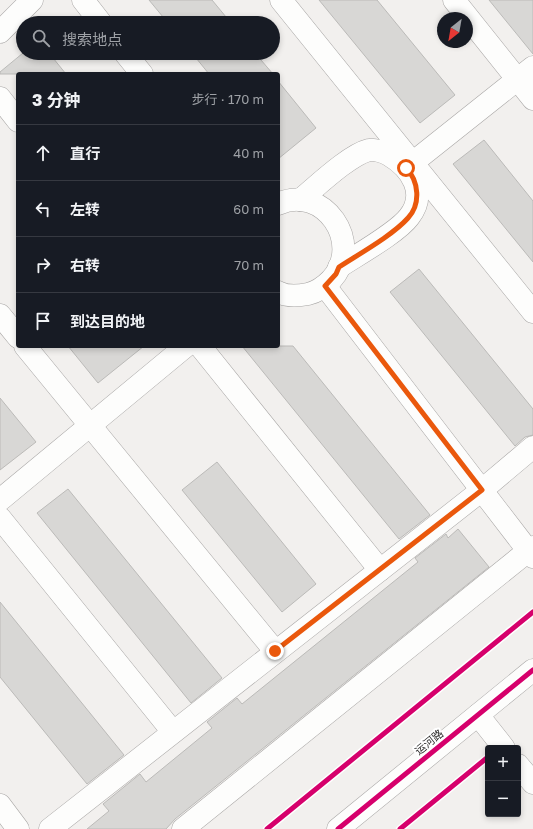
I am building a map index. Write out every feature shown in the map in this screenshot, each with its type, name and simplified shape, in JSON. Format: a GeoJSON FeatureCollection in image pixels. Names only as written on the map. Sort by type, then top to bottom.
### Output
{"type":"FeatureCollection","features":[{"type":"Feature","properties":{"kind":"street"},"geometry":{"type":"LineString","coordinates":[[0,32],[32,0]]}},
{"type":"Feature","properties":{"kind":"street"},"geometry":{"type":"LineString","coordinates":[[83,0],[96,16]]}},
{"type":"Feature","properties":{"kind":"street"},"geometry":{"type":"LineString","coordinates":[[281,0],[409,165],[533,312]]}},
{"type":"Feature","properties":{"kind":"street"},"geometry":{"type":"LineString","coordinates":[[454,0],[525,73],[533,99]]}},
{"type":"Feature","properties":{"kind":"street"},"geometry":{"type":"LineString","coordinates":[[131,60],[140,72]]}},
{"type":"Feature","properties":{"kind":"street"},"geometry":{"type":"LineString","coordinates":[[409,165],[525,73]]}},
{"type":"Feature","properties":{"kind":"street"},"geometry":{"type":"LineString","coordinates":[[0,98],[16,118]]}},
{"type":"Feature","properties":{"kind":"street"},"geometry":{"type":"LineString","coordinates":[[300,200],[348,162],[369,150],[384,152],[400,162],[409,165]]}},
{"type":"Feature","properties":{"kind":"street"},"geometry":{"type":"LineString","coordinates":[[339,267],[409,218],[416,206],[417,195],[409,165]]}},
{"type":"Feature","properties":{"kind":"street"},"geometry":{"type":"LineString","coordinates":[[280,203],[300,200],[315,204],[325,210],[339,227],[344,243],[343,259],[336,274],[325,286],[312,293],[297,296],[280,292]]}},
{"type":"Feature","properties":{"kind":"street"},"geometry":{"type":"LineString","coordinates":[[183,829],[531,551],[482,490],[325,286]]}},
{"type":"Feature","properties":{"kind":"street"},"geometry":{"type":"LineString","coordinates":[[0,315],[16,335]]}},
{"type":"Feature","properties":{"kind":"street"},"geometry":{"type":"LineString","coordinates":[[28,348],[275,651]]}},
{"type":"Feature","properties":{"kind":"street"},"geometry":{"type":"LineString","coordinates":[[0,500],[184,348]]}},
{"type":"Feature","properties":{"kind":"street"},"geometry":{"type":"LineString","coordinates":[[202,348],[380,570]]}},
{"type":"Feature","properties":{"kind":"street"},"geometry":{"type":"LineString","coordinates":[[50,829],[482,490],[533,447]]}},
{"type":"Feature","properties":{"kind":"street"},"geometry":{"type":"LineString","coordinates":[[0,518],[173,732]]}},
{"type":"Feature","properties":{"kind":"street","name":"运河路"},"geometry":{"type":"LineString","coordinates":[[338,829],[533,670]]}},
{"type":"Feature","properties":{"kind":"street"},"geometry":{"type":"LineString","coordinates":[[478,715],[502,745]]}},
{"type":"Feature","properties":{"kind":"street"},"geometry":{"type":"LineString","coordinates":[[521,769],[533,784]]}},
{"type":"Feature","properties":{"kind":"street"},"geometry":{"type":"LineString","coordinates":[[0,805],[18,829]]}},
{"type":"Feature","properties":{"kind":"building"},"geometry":{"type":"Polygon","coordinates":[[[149,0],[212,0],[225,16],[162,16],[149,0]]]}},
{"type":"Feature","properties":{"kind":"building"},"geometry":{"type":"Polygon","coordinates":[[[319,0],[377,0],[455,95],[420,123],[319,0]]]}},
{"type":"Feature","properties":{"kind":"building"},"geometry":{"type":"Polygon","coordinates":[[[489,0],[533,0],[533,54],[489,0]]]}},
{"type":"Feature","properties":{"kind":"building"},"geometry":{"type":"Polygon","coordinates":[[[16,59],[16,60],[55,60],[64,72],[16,72],[16,74],[0,74],[0,72],[16,59]]]}},
{"type":"Feature","properties":{"kind":"building"},"geometry":{"type":"Polygon","coordinates":[[[198,60],[261,60],[271,72],[207,72],[198,60]]]}},
{"type":"Feature","properties":{"kind":"building"},"geometry":{"type":"Polygon","coordinates":[[[280,83],[316,128],[280,157],[280,83]]]}},
{"type":"Feature","properties":{"kind":"building"},"geometry":{"type":"Polygon","coordinates":[[[484,140],[533,201],[533,262],[453,164],[484,140]]]}},
{"type":"Feature","properties":{"kind":"building"},"geometry":{"type":"Polygon","coordinates":[[[419,269],[533,409],[533,435],[525,437],[515,446],[390,292],[419,269]]]}},
{"type":"Feature","properties":{"kind":"building"},"geometry":{"type":"Polygon","coordinates":[[[280,346],[293,346],[430,515],[399,539],[244,348],[280,348],[280,346]]]}},
{"type":"Feature","properties":{"kind":"building"},"geometry":{"type":"Polygon","coordinates":[[[70,348],[142,348],[98,383],[70,348]]]}},
{"type":"Feature","properties":{"kind":"building"},"geometry":{"type":"Polygon","coordinates":[[[0,398],[36,442],[0,470],[0,398]]]}},
{"type":"Feature","properties":{"kind":"building"},"geometry":{"type":"Polygon","coordinates":[[[217,462],[316,584],[282,612],[182,490],[217,462]]]}},
{"type":"Feature","properties":{"kind":"building"},"geometry":{"type":"Polygon","coordinates":[[[68,489],[222,678],[191,703],[37,513],[68,489]]]}},
{"type":"Feature","properties":{"kind":"building"},"geometry":{"type":"Polygon","coordinates":[[[458,529],[489,567],[175,819],[166,829],[87,829],[109,811],[103,804],[140,774],[146,782],[212,728],[207,722],[237,698],[242,704],[418,562],[415,558],[446,534],[448,538],[458,529]]]}},
{"type":"Feature","properties":{"kind":"building"},"geometry":{"type":"Polygon","coordinates":[[[0,602],[124,755],[87,784],[0,677],[0,602]]]}},
{"type":"Feature","properties":{"kind":"cycle path"},"geometry":{"type":"LineString","coordinates":[[267,829],[533,612]]}},
{"type":"Feature","properties":{"kind":"cycle path"},"geometry":{"type":"LineString","coordinates":[[338,829],[533,670]]}},
{"type":"Feature","properties":{"kind":"cycle path"},"geometry":{"type":"LineString","coordinates":[[400,829],[485,759]]}},
{"type":"Feature","properties":{"kind":"route"},"geometry":{"type":"LineString","coordinates":[[275,651],[482,490],[325,286],[336,274],[339,267],[409,218],[416,206],[417,195],[415,184],[406,168]]}}]}
